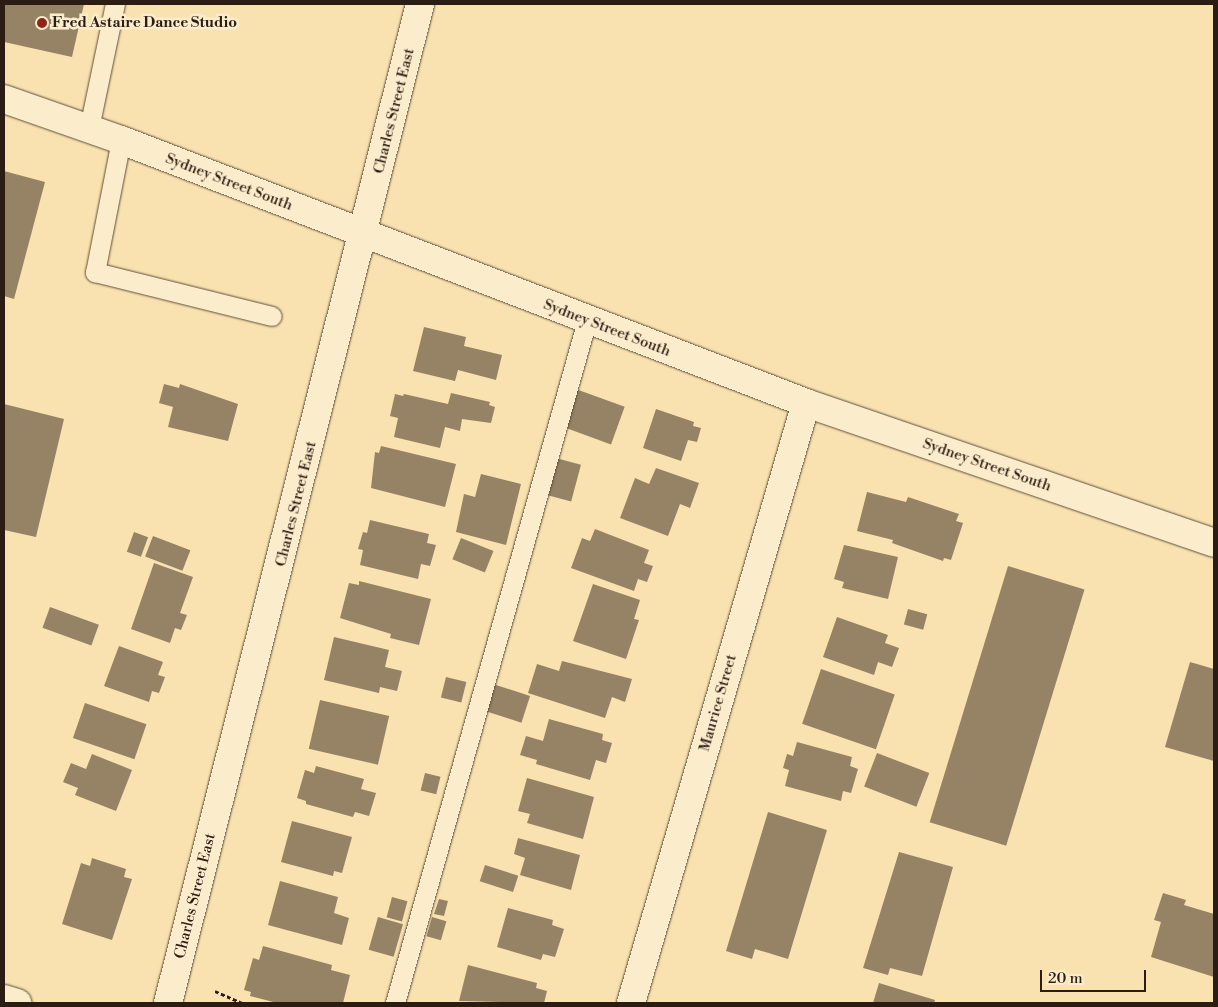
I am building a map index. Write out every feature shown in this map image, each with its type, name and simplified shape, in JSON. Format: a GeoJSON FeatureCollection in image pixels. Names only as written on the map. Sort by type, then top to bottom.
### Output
{"type":"FeatureCollection","features":[{"type":"Feature","properties":{"kind":"street","name":"Charles Street East"},"geometry":{"type":"LineString","coordinates":[[168,1003],[364,234],[420,4]]}},
{"type":"Feature","properties":{"kind":"street","name":"Sydney Street South"},"geometry":{"type":"LineString","coordinates":[[4,99],[121,140],[806,403],[1214,543]]}},
{"type":"Feature","properties":{"kind":"street","name":"Maurice Street"},"geometry":{"type":"LineString","coordinates":[[631,1003],[806,403]]}},
{"type":"Feature","properties":{"kind":"street"},"geometry":{"type":"LineString","coordinates":[[4,999],[17,1003]]}},
{"type":"Feature","properties":{"kind":"lane"},"geometry":{"type":"LineString","coordinates":[[88,128],[115,4]]}},
{"type":"Feature","properties":{"kind":"lane"},"geometry":{"type":"LineString","coordinates":[[121,140],[95,272],[272,316]]}},
{"type":"Feature","properties":{"kind":"lane"},"geometry":{"type":"LineString","coordinates":[[394,1003],[588,320]]}},
{"type":"Feature","properties":{"kind":"path"},"geometry":{"type":"LineString","coordinates":[[214,991],[242,1003]]}},
{"type":"Feature","properties":{"kind":"building","name":"Fred Astaire Dance Studio"},"geometry":{"type":"Polygon","coordinates":[[[4,4],[84,4],[72,57],[4,42],[4,4]]]}},
{"type":"Feature","properties":{"kind":"building"},"geometry":{"type":"Polygon","coordinates":[[[4,171],[45,182],[14,299],[4,296],[4,171]]]}},
{"type":"Feature","properties":{"kind":"building"},"geometry":{"type":"Polygon","coordinates":[[[424,327],[466,337],[464,346],[502,355],[496,380],[458,370],[455,381],[413,371],[424,327]]]}},
{"type":"Feature","properties":{"kind":"building"},"geometry":{"type":"Polygon","coordinates":[[[164,384],[179,388],[180,384],[238,404],[228,441],[168,427],[173,407],[159,403],[164,384]]]}},
{"type":"Feature","properties":{"kind":"building"},"geometry":{"type":"Polygon","coordinates":[[[573,388],[625,407],[611,444],[559,426],[573,388]]]}},
{"type":"Feature","properties":{"kind":"building"},"geometry":{"type":"Polygon","coordinates":[[[451,393],[490,402],[489,405],[495,407],[491,423],[462,419],[460,431],[445,427],[440,448],[394,437],[398,418],[390,416],[395,394],[403,396],[404,394],[448,404],[451,393]]]}},
{"type":"Feature","properties":{"kind":"building"},"geometry":{"type":"Polygon","coordinates":[[[4,404],[64,419],[36,537],[4,530],[4,404]]]}},
{"type":"Feature","properties":{"kind":"building"},"geometry":{"type":"Polygon","coordinates":[[[656,409],[694,422],[693,426],[701,428],[697,442],[688,440],[681,461],[643,448],[656,409]]]}},
{"type":"Feature","properties":{"kind":"building"},"geometry":{"type":"Polygon","coordinates":[[[381,446],[456,464],[445,507],[371,488],[375,452],[379,453],[381,446]]]}},
{"type":"Feature","properties":{"kind":"building"},"geometry":{"type":"Polygon","coordinates":[[[552,457],[581,465],[571,501],[542,494],[552,457]]]}},
{"type":"Feature","properties":{"kind":"building"},"geometry":{"type":"Polygon","coordinates":[[[656,468],[699,483],[690,508],[680,504],[668,536],[620,518],[635,478],[649,484],[656,468]]]}},
{"type":"Feature","properties":{"kind":"building"},"geometry":{"type":"Polygon","coordinates":[[[481,474],[521,484],[506,545],[456,532],[464,494],[475,497],[481,474]]]}},
{"type":"Feature","properties":{"kind":"building"},"geometry":{"type":"Polygon","coordinates":[[[867,492],[906,502],[908,497],[959,514],[956,521],[963,523],[951,560],[944,558],[943,561],[892,543],[893,540],[857,531],[867,492]]]}},
{"type":"Feature","properties":{"kind":"building"},"geometry":{"type":"Polygon","coordinates":[[[370,520],[429,534],[427,543],[436,545],[430,566],[421,564],[418,579],[360,565],[363,550],[358,549],[363,532],[367,533],[370,520]]]}},
{"type":"Feature","properties":{"kind":"building"},"geometry":{"type":"Polygon","coordinates":[[[595,529],[649,550],[644,563],[653,566],[647,582],[638,579],[634,591],[571,568],[582,538],[590,541],[595,529]]]}},
{"type":"Feature","properties":{"kind":"building"},"geometry":{"type":"Polygon","coordinates":[[[134,532],[148,537],[141,557],[127,552],[134,532]]]}},
{"type":"Feature","properties":{"kind":"building"},"geometry":{"type":"Polygon","coordinates":[[[153,536],[190,550],[182,571],[145,557],[153,536]]]}},
{"type":"Feature","properties":{"kind":"building"},"geometry":{"type":"Polygon","coordinates":[[[461,538],[493,551],[485,572],[452,559],[461,538]]]}},
{"type":"Feature","properties":{"kind":"building"},"geometry":{"type":"Polygon","coordinates":[[[844,545],[898,557],[888,599],[842,588],[844,582],[834,579],[844,545]]]}},
{"type":"Feature","properties":{"kind":"building"},"geometry":{"type":"Polygon","coordinates":[[[154,563],[193,577],[180,613],[187,615],[181,630],[175,628],[170,643],[131,629],[154,563]]]}},
{"type":"Feature","properties":{"kind":"building"},"geometry":{"type":"Polygon","coordinates":[[[1008,566],[1085,589],[1006,846],[930,822],[1008,566]]]}},
{"type":"Feature","properties":{"kind":"building"},"geometry":{"type":"Polygon","coordinates":[[[359,581],[431,599],[419,645],[390,638],[391,634],[340,618],[349,583],[359,585],[359,581]]]}},
{"type":"Feature","properties":{"kind":"building"},"geometry":{"type":"Polygon","coordinates":[[[593,584],[640,600],[634,619],[639,620],[626,659],[573,641],[593,584]]]}},
{"type":"Feature","properties":{"kind":"building"},"geometry":{"type":"Polygon","coordinates":[[[50,607],[99,625],[91,645],[42,628],[50,607]]]}},
{"type":"Feature","properties":{"kind":"building"},"geometry":{"type":"Polygon","coordinates":[[[908,609],[927,614],[923,630],[904,624],[908,609]]]}},
{"type":"Feature","properties":{"kind":"building"},"geometry":{"type":"Polygon","coordinates":[[[837,617],[888,635],[885,643],[899,648],[892,667],[878,662],[874,675],[823,657],[837,617]]]}},
{"type":"Feature","properties":{"kind":"building"},"geometry":{"type":"Polygon","coordinates":[[[334,637],[389,650],[385,667],[402,671],[397,691],[380,687],[379,693],[324,680],[334,637]]]}},
{"type":"Feature","properties":{"kind":"building"},"geometry":{"type":"Polygon","coordinates":[[[119,646],[163,662],[158,675],[165,677],[159,693],[152,691],[149,702],[104,686],[119,646]]]}},
{"type":"Feature","properties":{"kind":"building"},"geometry":{"type":"Polygon","coordinates":[[[562,661],[632,679],[625,702],[612,697],[605,718],[528,693],[537,664],[559,671],[562,661]]]}},
{"type":"Feature","properties":{"kind":"building"},"geometry":{"type":"Polygon","coordinates":[[[1190,662],[1214,669],[1214,761],[1165,747],[1190,662]]]}},
{"type":"Feature","properties":{"kind":"building"},"geometry":{"type":"Polygon","coordinates":[[[821,669],[895,694],[876,749],[802,724],[821,669]]]}},
{"type":"Feature","properties":{"kind":"building"},"geometry":{"type":"Polygon","coordinates":[[[446,677],[466,682],[461,702],[441,697],[446,677]]]}},
{"type":"Feature","properties":{"kind":"building"},"geometry":{"type":"Polygon","coordinates":[[[493,684],[530,696],[521,723],[484,711],[493,684]]]}},
{"type":"Feature","properties":{"kind":"building"},"geometry":{"type":"Polygon","coordinates":[[[320,700],[389,716],[378,765],[309,749],[320,700]]]}},
{"type":"Feature","properties":{"kind":"building"},"geometry":{"type":"Polygon","coordinates":[[[85,703],[146,724],[134,759],[73,738],[85,703]]]}},
{"type":"Feature","properties":{"kind":"building"},"geometry":{"type":"Polygon","coordinates":[[[549,719],[603,734],[602,740],[612,743],[606,763],[596,760],[590,780],[536,764],[537,760],[520,755],[526,736],[543,741],[549,719]]]}},
{"type":"Feature","properties":{"kind":"building"},"geometry":{"type":"Polygon","coordinates":[[[797,742],[852,757],[850,766],[858,769],[851,793],[843,791],[841,801],[785,786],[789,770],[783,768],[787,754],[793,756],[797,742]]]}},
{"type":"Feature","properties":{"kind":"building"},"geometry":{"type":"Polygon","coordinates":[[[877,753],[929,773],[916,807],[864,787],[877,753]]]}},
{"type":"Feature","properties":{"kind":"building"},"geometry":{"type":"Polygon","coordinates":[[[92,754],[132,770],[116,811],[75,795],[78,788],[63,782],[71,763],[86,769],[92,754]]]}},
{"type":"Feature","properties":{"kind":"building"},"geometry":{"type":"Polygon","coordinates":[[[316,766],[364,779],[361,789],[376,793],[369,816],[355,812],[353,817],[306,804],[306,801],[297,798],[305,770],[314,773],[316,766]]]}},
{"type":"Feature","properties":{"kind":"building"},"geometry":{"type":"Polygon","coordinates":[[[425,773],[441,777],[436,794],[421,790],[425,773]]]}},
{"type":"Feature","properties":{"kind":"building"},"geometry":{"type":"Polygon","coordinates":[[[527,778],[594,797],[583,839],[527,823],[530,814],[518,811],[527,778]]]}},
{"type":"Feature","properties":{"kind":"building"},"geometry":{"type":"Polygon","coordinates":[[[768,812],[827,830],[788,959],[755,949],[752,959],[726,951],[768,812]]]}},
{"type":"Feature","properties":{"kind":"building"},"geometry":{"type":"Polygon","coordinates":[[[292,821],[352,837],[342,873],[334,871],[333,876],[281,862],[292,821]]]}},
{"type":"Feature","properties":{"kind":"building"},"geometry":{"type":"Polygon","coordinates":[[[518,838],[580,855],[571,890],[520,875],[525,858],[514,854],[518,838]]]}},
{"type":"Feature","properties":{"kind":"building"},"geometry":{"type":"Polygon","coordinates":[[[899,852],[953,867],[922,976],[890,968],[888,975],[863,968],[899,852]]]}},
{"type":"Feature","properties":{"kind":"building"},"geometry":{"type":"Polygon","coordinates":[[[92,858],[126,869],[124,877],[132,879],[112,940],[62,924],[81,863],[90,866],[92,858]]]}},
{"type":"Feature","properties":{"kind":"building"},"geometry":{"type":"Polygon","coordinates":[[[485,865],[518,876],[513,892],[480,881],[485,865]]]}},
{"type":"Feature","properties":{"kind":"building"},"geometry":{"type":"Polygon","coordinates":[[[280,881],[338,897],[334,913],[349,918],[342,945],[268,925],[280,881]]]}},
{"type":"Feature","properties":{"kind":"building"},"geometry":{"type":"Polygon","coordinates":[[[1163,893],[1186,900],[1184,905],[1214,914],[1214,977],[1151,957],[1161,922],[1154,920],[1163,893]]]}},
{"type":"Feature","properties":{"kind":"building"},"geometry":{"type":"Polygon","coordinates":[[[392,897],[407,901],[402,921],[387,917],[392,897]]]}},
{"type":"Feature","properties":{"kind":"building"},"geometry":{"type":"Polygon","coordinates":[[[439,899],[448,901],[444,916],[434,914],[439,899]]]}},
{"type":"Feature","properties":{"kind":"building"},"geometry":{"type":"Polygon","coordinates":[[[508,908],[553,920],[552,925],[564,929],[555,957],[543,954],[541,960],[497,947],[508,908]]]}},
{"type":"Feature","properties":{"kind":"building"},"geometry":{"type":"Polygon","coordinates":[[[378,917],[403,924],[394,957],[369,950],[378,917]]]}},
{"type":"Feature","properties":{"kind":"building"},"geometry":{"type":"Polygon","coordinates":[[[432,917],[446,921],[441,940],[426,936],[432,917]]]}},
{"type":"Feature","properties":{"kind":"building"},"geometry":{"type":"Polygon","coordinates":[[[263,946],[332,965],[331,970],[350,975],[343,1003],[277,1003],[250,996],[251,992],[244,990],[253,958],[259,960],[263,946]]]}},
{"type":"Feature","properties":{"kind":"building"},"geometry":{"type":"Polygon","coordinates":[[[468,965],[537,983],[536,988],[547,991],[544,1003],[459,1001],[468,965]]]}},
{"type":"Feature","properties":{"kind":"building"},"geometry":{"type":"Polygon","coordinates":[[[879,983],[935,1000],[934,1003],[873,1003],[879,983]]]}},
{"type":"Feature","properties":{"kind":"place","name":"Fred Astaire Dance Studio"},"geometry":{"type":"Point","coordinates":[42,23]}}]}
